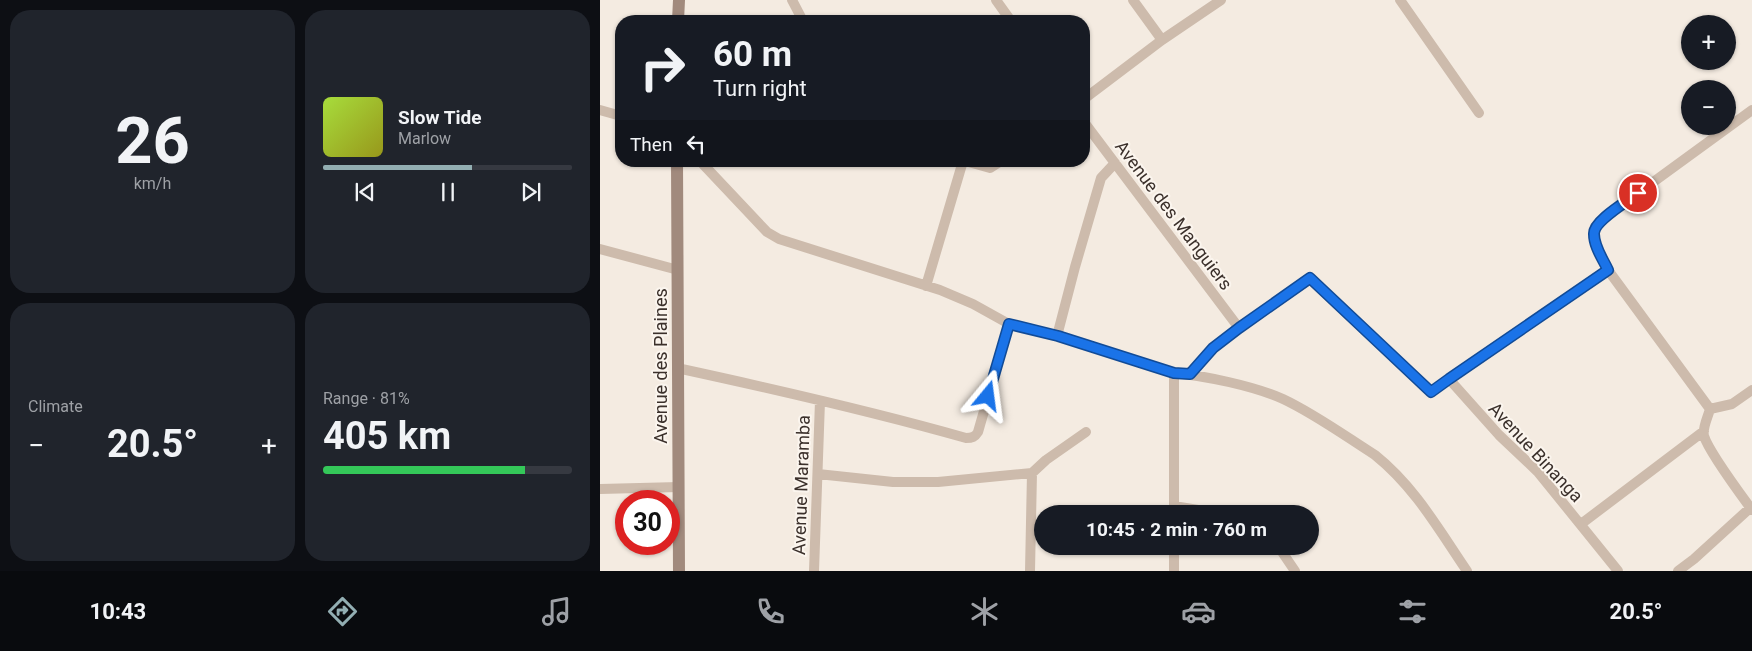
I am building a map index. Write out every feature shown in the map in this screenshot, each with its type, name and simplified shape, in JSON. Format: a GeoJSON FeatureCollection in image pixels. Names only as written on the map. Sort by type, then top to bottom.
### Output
{"type":"FeatureCollection","features":[{"type":"Feature","properties":{"kind":"street"},"geometry":{"type":"LineString","coordinates":[[678,15],[679,0]]}},
{"type":"Feature","properties":{"kind":"street"},"geometry":{"type":"LineString","coordinates":[[792,0],[799,15]]}},
{"type":"Feature","properties":{"kind":"street"},"geometry":{"type":"LineString","coordinates":[[996,0],[1007,15]]}},
{"type":"Feature","properties":{"kind":"street"},"geometry":{"type":"LineString","coordinates":[[1133,0],[1162,40]]}},
{"type":"Feature","properties":{"kind":"street"},"geometry":{"type":"LineString","coordinates":[[1090,94],[1162,40],[1221,0]]}},
{"type":"Feature","properties":{"kind":"street"},"geometry":{"type":"LineString","coordinates":[[1400,0],[1479,112]]}},
{"type":"Feature","properties":{"kind":"street"},"geometry":{"type":"LineString","coordinates":[[600,110],[615,114]]}},
{"type":"Feature","properties":{"kind":"street"},"geometry":{"type":"LineString","coordinates":[[1710,410],[1608,270],[1593,232],[1597,224],[1752,110]]}},
{"type":"Feature","properties":{"kind":"street","name":"Avenue des Manguiers"},"geometry":{"type":"LineString","coordinates":[[1090,130],[1239,328]]}},
{"type":"Feature","properties":{"kind":"street"},"geometry":{"type":"LineString","coordinates":[[1058,336],[1075,267],[1101,178],[1115,163]]}},
{"type":"Feature","properties":{"kind":"street","name":"Avenue des Plaines"},"geometry":{"type":"LineString","coordinates":[[678,167],[679,571]]}},
{"type":"Feature","properties":{"kind":"street"},"geometry":{"type":"LineString","coordinates":[[706,167],[767,232],[779,239],[926,286],[972,304],[1009,324],[1058,336],[1174,373],[1190,374],[1255,390],[1283,400],[1312,415],[1376,455],[1415,494],[1467,571]]}},
{"type":"Feature","properties":{"kind":"street"},"geometry":{"type":"LineString","coordinates":[[926,286],[962,167]]}},
{"type":"Feature","properties":{"kind":"street"},"geometry":{"type":"LineString","coordinates":[[600,249],[678,270]]}},
{"type":"Feature","properties":{"kind":"street"},"geometry":{"type":"LineString","coordinates":[[1190,374],[1213,348],[1306,281],[1312,279],[1430,392],[1433,392],[1449,379],[1608,270]]}},
{"type":"Feature","properties":{"kind":"street"},"geometry":{"type":"LineString","coordinates":[[677,368],[820,401],[966,438],[975,436],[978,432],[1009,324]]}},
{"type":"Feature","properties":{"kind":"street"},"geometry":{"type":"LineString","coordinates":[[1174,373],[1174,505]]}},
{"type":"Feature","properties":{"kind":"street","name":"Avenue Binanga"},"geometry":{"type":"LineString","coordinates":[[1449,379],[1499,435],[1538,472],[1618,571]]}},
{"type":"Feature","properties":{"kind":"street"},"geometry":{"type":"LineString","coordinates":[[1710,410],[1732,404],[1752,390]]}},
{"type":"Feature","properties":{"kind":"street","name":"Avenue Maramba"},"geometry":{"type":"LineString","coordinates":[[814,571],[820,401]]}},
{"type":"Feature","properties":{"kind":"street"},"geometry":{"type":"LineString","coordinates":[[1678,571],[1751,509],[1707,442],[1704,431],[1710,410]]}},
{"type":"Feature","properties":{"kind":"street"},"geometry":{"type":"LineString","coordinates":[[1580,524],[1704,431]]}},
{"type":"Feature","properties":{"kind":"street"},"geometry":{"type":"LineString","coordinates":[[818,474],[893,482],[938,482],[1032,473],[1046,460],[1086,432]]}},
{"type":"Feature","properties":{"kind":"street"},"geometry":{"type":"LineString","coordinates":[[1030,571],[1032,473]]}},
{"type":"Feature","properties":{"kind":"street"},"geometry":{"type":"LineString","coordinates":[[600,489],[679,487]]}},
{"type":"Feature","properties":{"kind":"street"},"geometry":{"type":"LineString","coordinates":[[1174,555],[1174,571]]}},
{"type":"Feature","properties":{"kind":"street"},"geometry":{"type":"LineString","coordinates":[[1284,555],[1295,571]]}},
{"type":"Feature","properties":{"kind":"route"},"geometry":{"type":"LineString","coordinates":[[988,396],[1009,324],[1058,336],[1174,373],[1190,374],[1213,348],[1310,278],[1430,392],[1433,392],[1449,379],[1608,270],[1596,245],[1593,232],[1600,221],[1638,193]]}}]}
